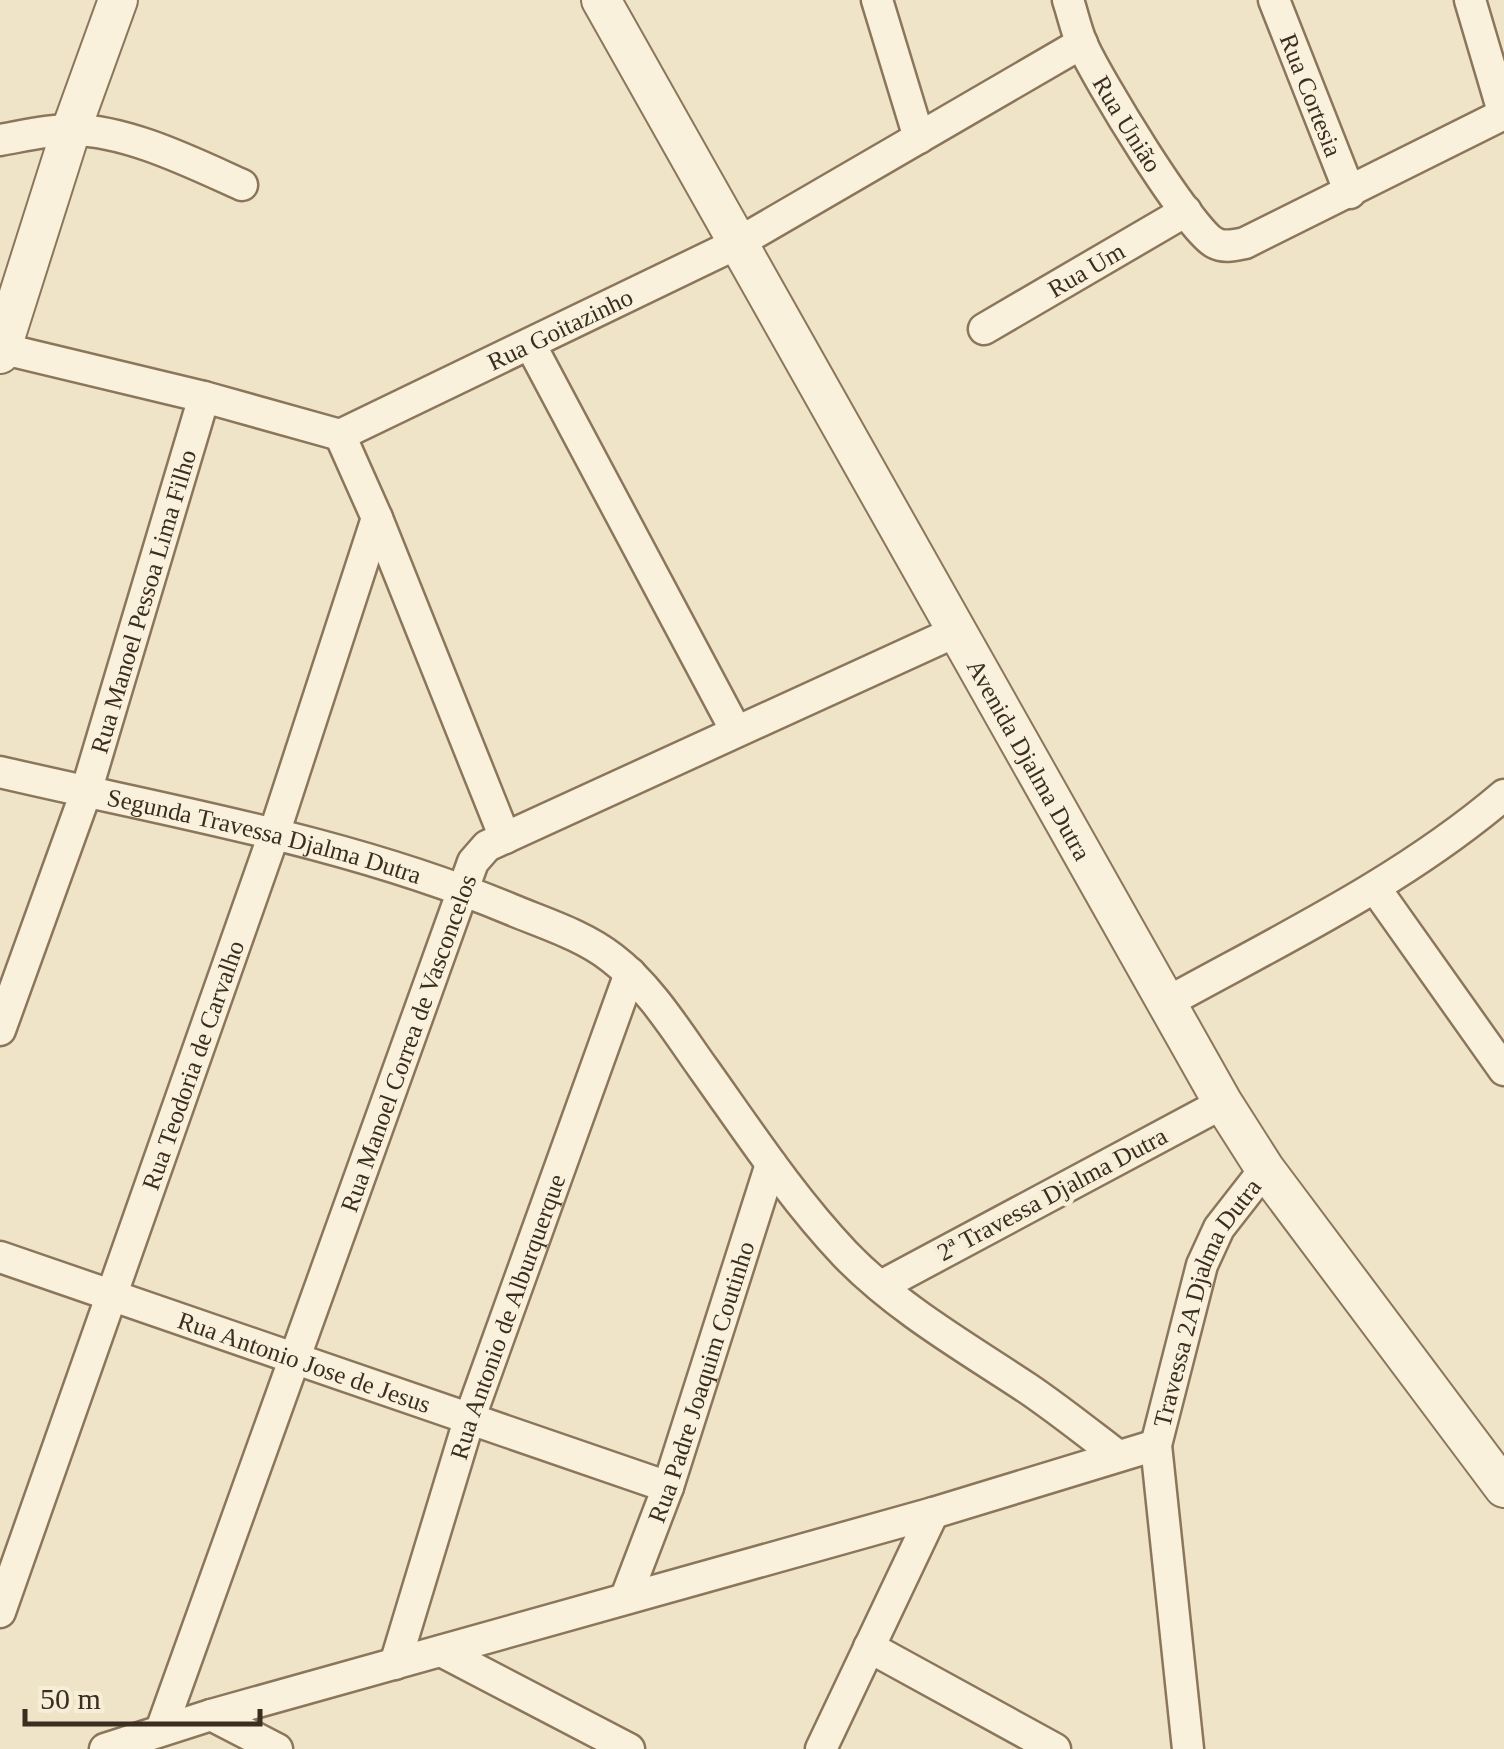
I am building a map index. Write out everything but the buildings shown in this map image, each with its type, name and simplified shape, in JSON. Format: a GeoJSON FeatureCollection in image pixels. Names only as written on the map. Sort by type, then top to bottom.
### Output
{"type":"FeatureCollection","features":[{"type":"Feature","properties":{"kind":"street"},"geometry":{"type":"LineString","coordinates":[[118,0],[71,130],[1,350],[204,397],[340,435],[505,838]]}},
{"type":"Feature","properties":{"kind":"street","name":"Avenida Djalma Dutra"},"geometry":{"type":"LineString","coordinates":[[600,0],[1223,1103],[1265,1168],[1504,1488]]}},
{"type":"Feature","properties":{"kind":"street"},"geometry":{"type":"LineString","coordinates":[[877,0],[919,138]]}},
{"type":"Feature","properties":{"kind":"street","name":"Rua União"},"geometry":{"type":"LineString","coordinates":[[1068,0],[1082,43],[1133,134],[1206,237],[1224,246],[1245,243],[1350,192]]}},
{"type":"Feature","properties":{"kind":"street","name":"Rua Cortesia"},"geometry":{"type":"LineString","coordinates":[[1274,0],[1350,192]]}},
{"type":"Feature","properties":{"kind":"street"},"geometry":{"type":"LineString","coordinates":[[1350,192],[1504,114],[1470,0]]}},
{"type":"Feature","properties":{"kind":"street","name":"Rua Goitazinho"},"geometry":{"type":"LineString","coordinates":[[340,435],[736,244],[1082,43]]}},
{"type":"Feature","properties":{"kind":"street"},"geometry":{"type":"LineString","coordinates":[[0,140],[71,130],[106,135],[149,147],[242,186]]}},
{"type":"Feature","properties":{"kind":"street","name":"Rua Um"},"geometry":{"type":"LineString","coordinates":[[984,329],[1186,211]]}},
{"type":"Feature","properties":{"kind":"street"},"geometry":{"type":"LineString","coordinates":[[530,344],[736,731]]}},
{"type":"Feature","properties":{"kind":"street","name":"Rua Manoel Pessoa Lima Filho"},"geometry":{"type":"LineString","coordinates":[[0,1030],[86,792],[204,397]]}},
{"type":"Feature","properties":{"kind":"street","name":"Rua Teodoria de Carvalho"},"geometry":{"type":"LineString","coordinates":[[0,1612],[274,834],[377,518]]}},
{"type":"Feature","properties":{"kind":"street","name":"Rua Manoel Correa de Vasconcelos"},"geometry":{"type":"LineString","coordinates":[[161,1730],[473,862],[487,846],[955,632]]}},
{"type":"Feature","properties":{"kind":"street","name":"Segunda Travessa Djalma Dutra"},"geometry":{"type":"LineString","coordinates":[[0,772],[274,834],[462,889],[609,955],[630,973],[668,1018],[771,1164],[846,1254],[917,1315],[1032,1392],[1118,1456]]}},
{"type":"Feature","properties":{"kind":"street"},"geometry":{"type":"LineString","coordinates":[[1166,1003],[1375,888],[1441,846],[1504,795]]}},
{"type":"Feature","properties":{"kind":"street"},"geometry":{"type":"LineString","coordinates":[[1375,888],[1504,1070]]}},
{"type":"Feature","properties":{"kind":"street","name":"Rua Antonio de Alburquerque"},"geometry":{"type":"LineString","coordinates":[[395,1664],[469,1420],[630,973]]}},
{"type":"Feature","properties":{"kind":"street","name":"2ª Travessa Djalma Dutra"},"geometry":{"type":"LineString","coordinates":[[881,1286],[1223,1103]]}},
{"type":"Feature","properties":{"kind":"street","name":"Rua Padre Joaquim Coutinho"},"geometry":{"type":"LineString","coordinates":[[626,1597],[668,1487],[771,1164]]}},
{"type":"Feature","properties":{"kind":"street","name":"Travessa 2A Djalma Dutra"},"geometry":{"type":"LineString","coordinates":[[1156,1445],[1202,1266],[1219,1228],[1265,1168]]}},
{"type":"Feature","properties":{"kind":"street","name":"Rua Antonio Jose de Jesus"},"geometry":{"type":"LineString","coordinates":[[0,1257],[668,1487]]}},
{"type":"Feature","properties":{"kind":"street"},"geometry":{"type":"LineString","coordinates":[[105,1749],[211,1715],[932,1513],[1156,1445],[1188,1749]]}},
{"type":"Feature","properties":{"kind":"street"},"geometry":{"type":"LineString","coordinates":[[821,1749],[932,1513]]}},
{"type":"Feature","properties":{"kind":"street"},"geometry":{"type":"LineString","coordinates":[[870,1647],[1055,1749]]}},
{"type":"Feature","properties":{"kind":"street"},"geometry":{"type":"LineString","coordinates":[[441,1651],[629,1749]]}},
{"type":"Feature","properties":{"kind":"street"},"geometry":{"type":"LineString","coordinates":[[211,1715],[277,1749]]}}]}
